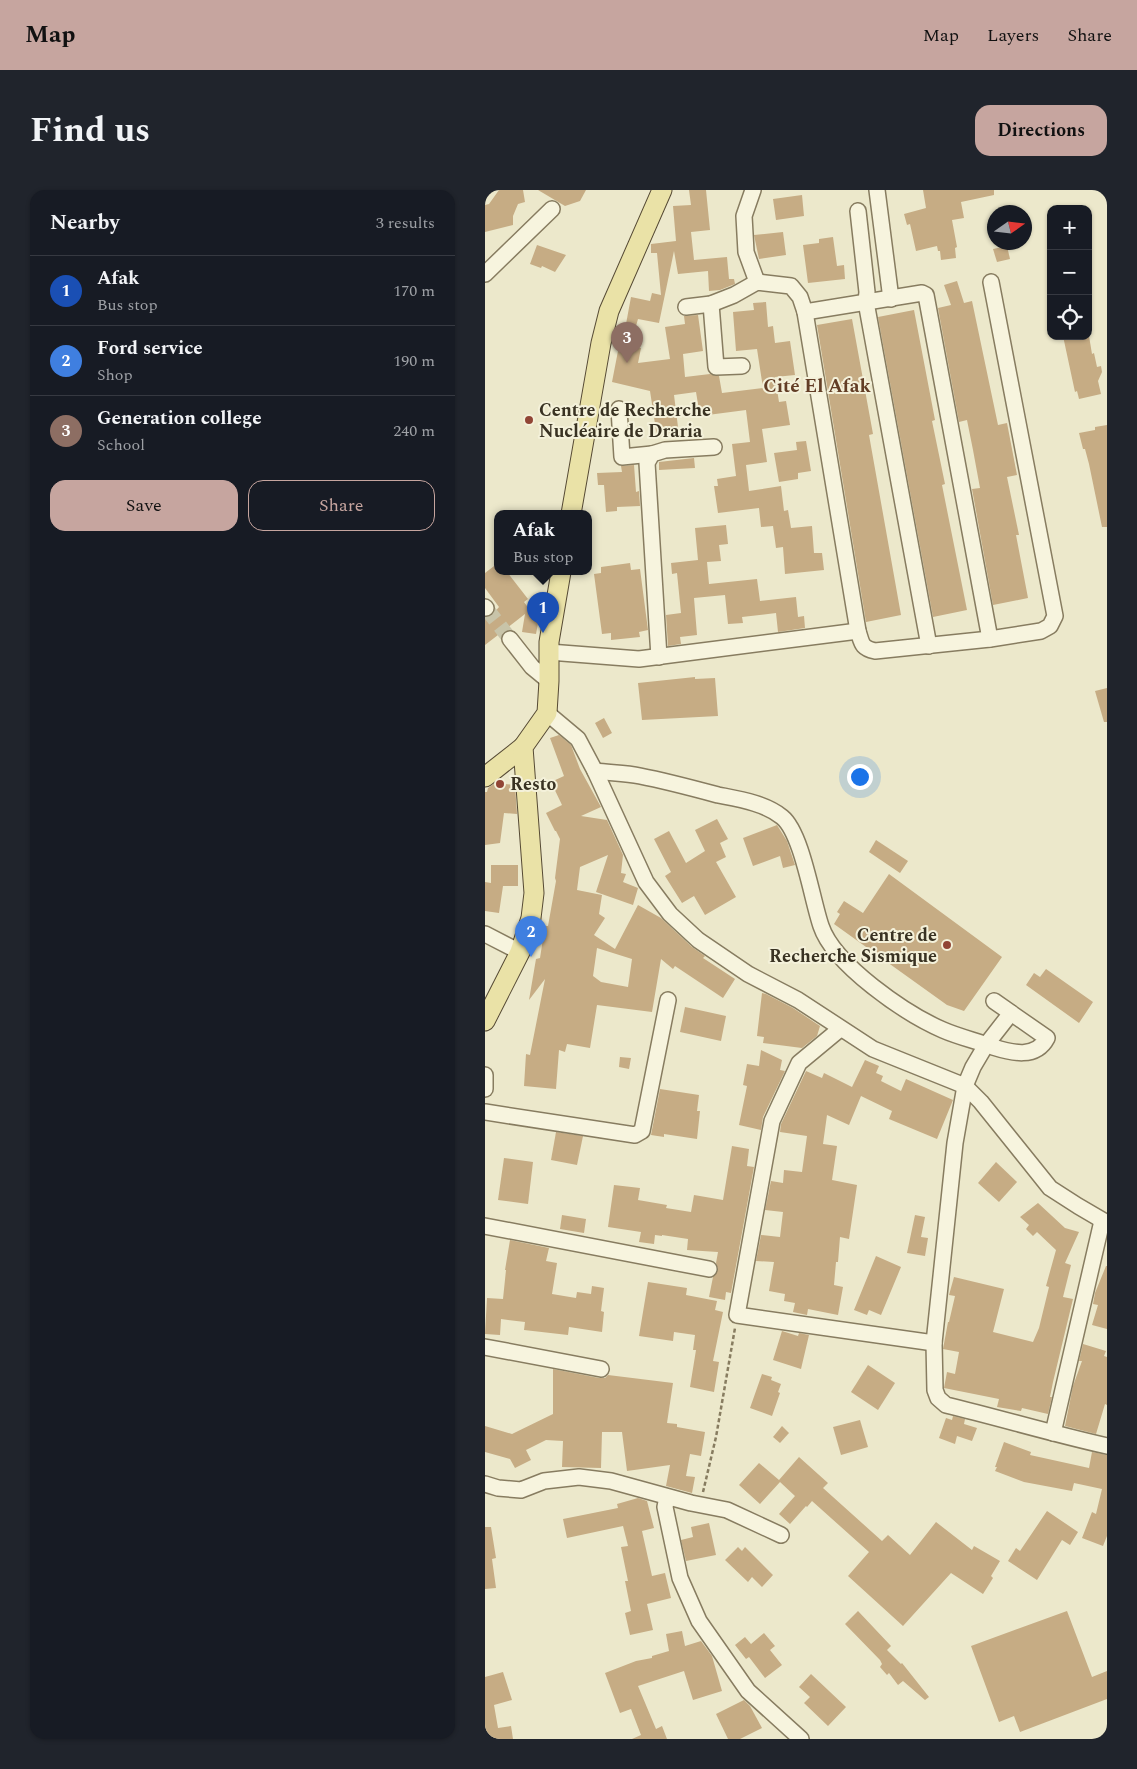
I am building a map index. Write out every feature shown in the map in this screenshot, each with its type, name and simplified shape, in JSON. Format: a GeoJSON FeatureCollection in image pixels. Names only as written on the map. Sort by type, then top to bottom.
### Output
{"type":"FeatureCollection","features":[{"type":"Feature","properties":{"kind":"main road"},"geometry":{"type":"LineString","coordinates":[[572,510],[601,343],[609,311],[662,190]]}},
{"type":"Feature","properties":{"kind":"main road"},"geometry":{"type":"LineString","coordinates":[[485,777],[523,746],[547,713],[549,642],[560,575]]}},
{"type":"Feature","properties":{"kind":"main road"},"geometry":{"type":"LineString","coordinates":[[485,1021],[520,952],[531,918],[534,892],[523,746]]}},
{"type":"Feature","properties":{"kind":"street"},"geometry":{"type":"LineString","coordinates":[[753,190],[744,216],[746,252],[757,282]]}},
{"type":"Feature","properties":{"kind":"street"},"geometry":{"type":"LineString","coordinates":[[877,190],[891,299]]}},
{"type":"Feature","properties":{"kind":"street"},"geometry":{"type":"LineString","coordinates":[[485,274],[552,209]]}},
{"type":"Feature","properties":{"kind":"street"},"geometry":{"type":"LineString","coordinates":[[857,210],[867,292],[866,302],[929,646]]}},
{"type":"Feature","properties":{"kind":"street"},"geometry":{"type":"LineString","coordinates":[[686,308],[711,304],[734,295],[757,282],[791,286],[800,297],[805,312],[858,631],[862,645],[866,649],[875,651],[990,639],[1041,631],[1050,626],[1055,616],[991,282]]}},
{"type":"Feature","properties":{"kind":"street"},"geometry":{"type":"LineString","coordinates":[[805,312],[922,293],[926,295],[990,639]]}},
{"type":"Feature","properties":{"kind":"street"},"geometry":{"type":"LineString","coordinates":[[711,304],[716,367],[741,366]]}},
{"type":"Feature","properties":{"kind":"street"},"geometry":{"type":"LineString","coordinates":[[619,409],[622,457],[652,454],[665,450],[714,447]]}},
{"type":"Feature","properties":{"kind":"street"},"geometry":{"type":"LineString","coordinates":[[652,454],[647,463],[659,657]]}},
{"type":"Feature","properties":{"kind":"street"},"geometry":{"type":"LineString","coordinates":[[549,652],[639,659],[858,631]]}},
{"type":"Feature","properties":{"kind":"street"},"geometry":{"type":"LineString","coordinates":[[509,639],[532,667],[549,681]]}},
{"type":"Feature","properties":{"kind":"street"},"geometry":{"type":"LineString","coordinates":[[547,713],[578,739],[595,771],[646,882],[670,914],[698,940],[748,974],[798,1000],[873,1050],[965,1086],[981,1102],[1050,1188],[1105,1222],[1053,1433]]}},
{"type":"Feature","properties":{"kind":"street"},"geometry":{"type":"LineString","coordinates":[[595,771],[639,776],[743,800],[767,808],[783,817],[793,832],[822,929],[834,948],[855,972],[914,1014],[943,1030],[1002,1050],[1026,1054],[1037,1050],[1044,1043],[1047,1038],[994,1001]]}},
{"type":"Feature","properties":{"kind":"street"},"geometry":{"type":"LineString","coordinates":[[485,934],[520,952]]}},
{"type":"Feature","properties":{"kind":"street"},"geometry":{"type":"LineString","coordinates":[[485,1112],[635,1135],[639,1134],[642,1131],[668,1000]]}},
{"type":"Feature","properties":{"kind":"street"},"geometry":{"type":"LineString","coordinates":[[1011,1013],[973,1067],[965,1086],[955,1143],[934,1343],[935,1390],[938,1398],[946,1405],[1107,1446]]}},
{"type":"Feature","properties":{"kind":"street"},"geometry":{"type":"LineString","coordinates":[[840,1029],[799,1063],[772,1121],[737,1315],[934,1343]]}},
{"type":"Feature","properties":{"kind":"street"},"geometry":{"type":"LineString","coordinates":[[485,1075],[485,1089]]}},
{"type":"Feature","properties":{"kind":"street"},"geometry":{"type":"LineString","coordinates":[[485,1226],[709,1269]]}},
{"type":"Feature","properties":{"kind":"street"},"geometry":{"type":"LineString","coordinates":[[485,1347],[601,1369]]}},
{"type":"Feature","properties":{"kind":"street"},"geometry":{"type":"LineString","coordinates":[[485,1484],[498,1488],[521,1490],[544,1481],[579,1477],[611,1481],[691,1503],[727,1510],[781,1535]]}},
{"type":"Feature","properties":{"kind":"street"},"geometry":{"type":"LineString","coordinates":[[667,1497],[665,1507],[680,1578],[699,1621],[748,1692],[801,1739]]}},
{"type":"Feature","properties":{"kind":"path"},"geometry":{"type":"LineString","coordinates":[[691,1503],[702,1494],[705,1484],[716,1437],[737,1315]]}},
{"type":"Feature","properties":{"kind":"building"},"geometry":{"type":"Polygon","coordinates":[[[499,190],[523,190],[525,202],[518,204],[513,216],[513,225],[485,232],[485,205],[489,204],[499,190]]]}},
{"type":"Feature","properties":{"kind":"building"},"geometry":{"type":"Polygon","coordinates":[[[538,190],[586,190],[580,201],[565,206],[538,190]]]}},
{"type":"Feature","properties":{"kind":"building"},"geometry":{"type":"Polygon","coordinates":[[[689,190],[706,190],[710,230],[691,232],[694,260],[727,257],[729,279],[734,279],[735,284],[720,290],[709,291],[708,271],[678,274],[674,251],[659,323],[638,319],[636,326],[626,324],[631,297],[650,301],[652,293],[661,295],[657,253],[651,253],[651,244],[676,241],[673,206],[691,205],[689,190]]]}},
{"type":"Feature","properties":{"kind":"building"},"geometry":{"type":"Polygon","coordinates":[[[923,190],[994,190],[994,195],[961,202],[964,218],[952,220],[957,247],[955,248],[956,258],[941,260],[940,251],[938,251],[937,246],[916,251],[910,224],[907,225],[904,214],[926,208],[923,190]]]}},
{"type":"Feature","properties":{"kind":"building"},"geometry":{"type":"Polygon","coordinates":[[[802,195],[804,216],[776,220],[773,199],[802,195]]]}},
{"type":"Feature","properties":{"kind":"building"},"geometry":{"type":"Polygon","coordinates":[[[783,232],[786,255],[759,259],[754,235],[783,232]]]}},
{"type":"Feature","properties":{"kind":"building"},"geometry":{"type":"Polygon","coordinates":[[[833,237],[837,266],[844,265],[845,279],[808,283],[803,245],[819,243],[819,239],[833,237]]]}},
{"type":"Feature","properties":{"kind":"building"},"geometry":{"type":"Polygon","coordinates":[[[537,245],[566,255],[555,272],[542,266],[541,268],[530,264],[537,245]]]}},
{"type":"Feature","properties":{"kind":"building"},"geometry":{"type":"Polygon","coordinates":[[[993,250],[1008,250],[1010,259],[997,262],[993,250]]]}},
{"type":"Feature","properties":{"kind":"building"},"geometry":{"type":"Polygon","coordinates":[[[957,281],[964,303],[972,301],[998,425],[1007,423],[1017,475],[1007,477],[1019,535],[1016,535],[1028,598],[993,605],[972,489],[980,488],[973,450],[967,420],[959,422],[938,308],[951,305],[944,285],[957,281]]]}},
{"type":"Feature","properties":{"kind":"building"},"geometry":{"type":"Polygon","coordinates":[[[766,302],[768,327],[773,326],[775,343],[790,341],[795,375],[775,377],[779,402],[786,401],[790,425],[762,429],[767,462],[746,465],[749,491],[781,486],[784,511],[788,510],[791,528],[812,526],[814,553],[822,553],[824,570],[785,574],[783,547],[776,548],[773,526],[761,527],[759,508],[718,513],[714,486],[718,486],[717,479],[736,476],[732,444],[750,442],[746,410],[700,416],[696,392],[674,395],[679,435],[657,437],[650,391],[612,382],[618,351],[627,353],[629,346],[641,348],[638,363],[670,359],[665,327],[685,324],[684,316],[698,315],[703,351],[683,354],[685,377],[710,374],[719,376],[722,393],[763,388],[757,349],[736,351],[733,312],[754,310],[753,303],[766,302]]]}},
{"type":"Feature","properties":{"kind":"building"},"geometry":{"type":"Polygon","coordinates":[[[914,310],[935,420],[932,421],[945,484],[942,485],[967,610],[933,617],[878,317],[914,310]]]}},
{"type":"Feature","properties":{"kind":"building"},"geometry":{"type":"Polygon","coordinates":[[[852,319],[873,434],[869,435],[901,615],[866,622],[817,325],[852,319]]]}},
{"type":"Feature","properties":{"kind":"building"},"geometry":{"type":"Polygon","coordinates":[[[1064,340],[1090,340],[1097,367],[1101,366],[1102,372],[1098,381],[1101,394],[1079,399],[1077,391],[1075,392],[1064,340]]]}},
{"type":"Feature","properties":{"kind":"building"},"geometry":{"type":"Polygon","coordinates":[[[1107,425],[1107,527],[1102,527],[1089,464],[1079,433],[1095,430],[1095,427],[1107,425]]]}},
{"type":"Feature","properties":{"kind":"building"},"geometry":{"type":"Polygon","coordinates":[[[806,441],[811,471],[798,473],[798,479],[779,482],[774,453],[797,450],[796,442],[806,441]]]}},
{"type":"Feature","properties":{"kind":"building"},"geometry":{"type":"Polygon","coordinates":[[[694,458],[695,468],[659,470],[659,462],[694,458]]]}},
{"type":"Feature","properties":{"kind":"building"},"geometry":{"type":"Polygon","coordinates":[[[634,465],[636,492],[639,491],[640,506],[617,507],[617,511],[606,512],[604,485],[598,485],[597,473],[622,472],[621,466],[634,465]]]}},
{"type":"Feature","properties":{"kind":"building"},"geometry":{"type":"Polygon","coordinates":[[[726,525],[728,544],[719,545],[721,561],[707,562],[709,584],[757,579],[760,601],[796,597],[798,617],[804,616],[805,628],[778,632],[776,613],[742,617],[743,623],[728,624],[725,595],[694,598],[697,635],[680,637],[681,644],[668,646],[666,615],[681,613],[677,573],[672,574],[671,563],[698,560],[695,528],[726,525]]]}},
{"type":"Feature","properties":{"kind":"building"},"geometry":{"type":"Polygon","coordinates":[[[630,563],[631,570],[640,569],[648,630],[639,632],[640,637],[611,640],[611,633],[602,634],[594,574],[601,573],[601,567],[630,563]]]}},
{"type":"Feature","properties":{"kind":"building"},"geometry":{"type":"Polygon","coordinates":[[[494,566],[494,575],[509,575],[528,599],[524,602],[535,617],[539,618],[536,634],[522,632],[525,614],[485,645],[485,618],[492,615],[499,607],[485,588],[485,573],[494,566]]]}},
{"type":"Feature","properties":{"kind":"building"},"geometry":{"type":"Polygon","coordinates":[[[695,677],[695,679],[715,678],[718,716],[642,720],[638,683],[695,677]]]}},
{"type":"Feature","properties":{"kind":"building"},"geometry":{"type":"Polygon","coordinates":[[[1107,688],[1107,722],[1104,722],[1095,691],[1107,688]]]}},
{"type":"Feature","properties":{"kind":"building"},"geometry":{"type":"Polygon","coordinates":[[[604,718],[612,733],[603,738],[595,723],[604,718]]]}},
{"type":"Feature","properties":{"kind":"building"},"geometry":{"type":"Polygon","coordinates":[[[559,735],[571,745],[580,769],[601,807],[581,816],[607,820],[623,855],[621,873],[626,874],[623,882],[638,888],[633,905],[596,892],[608,855],[580,867],[577,890],[602,895],[599,914],[605,918],[594,935],[615,949],[638,905],[661,918],[692,947],[705,956],[703,958],[735,979],[723,998],[675,966],[673,969],[661,959],[652,1012],[597,1005],[590,1048],[567,1044],[565,1052],[559,1050],[556,1089],[524,1086],[526,1054],[530,1055],[545,979],[529,1000],[536,959],[540,958],[545,926],[548,926],[556,881],[560,839],[546,813],[562,805],[551,782],[564,776],[550,738],[559,735]],[[597,948],[593,976],[601,982],[628,987],[632,959],[597,948]]]}},
{"type":"Feature","properties":{"kind":"building"},"geometry":{"type":"Polygon","coordinates":[[[495,783],[515,785],[517,814],[504,813],[500,843],[485,845],[485,792],[495,783]]]}},
{"type":"Feature","properties":{"kind":"building"},"geometry":{"type":"Polygon","coordinates":[[[717,819],[728,839],[720,843],[726,857],[716,862],[736,897],[705,915],[694,896],[682,903],[665,876],[671,872],[654,839],[669,831],[686,863],[705,851],[695,830],[717,819]]]}},
{"type":"Feature","properties":{"kind":"building"},"geometry":{"type":"Polygon","coordinates":[[[777,825],[787,841],[795,865],[783,868],[780,856],[753,866],[743,838],[777,825]]]}},
{"type":"Feature","properties":{"kind":"building"},"geometry":{"type":"Polygon","coordinates":[[[876,840],[908,861],[900,873],[869,852],[876,840]]]}},
{"type":"Feature","properties":{"kind":"building"},"geometry":{"type":"Polygon","coordinates":[[[491,865],[518,865],[518,886],[503,886],[499,913],[485,911],[485,882],[491,883],[491,865]]]}},
{"type":"Feature","properties":{"kind":"building"},"geometry":{"type":"Polygon","coordinates":[[[889,874],[1002,957],[964,1011],[947,1005],[834,924],[840,914],[837,912],[844,901],[863,913],[889,874]]]}},
{"type":"Feature","properties":{"kind":"building"},"geometry":{"type":"Polygon","coordinates":[[[1046,969],[1093,1002],[1079,1023],[1026,985],[1034,973],[1040,977],[1046,969]]]}},
{"type":"Feature","properties":{"kind":"building"},"geometry":{"type":"Polygon","coordinates":[[[762,993],[793,1008],[820,1026],[817,1036],[802,1048],[763,1043],[764,1037],[757,1036],[762,993]]]}},
{"type":"Feature","properties":{"kind":"building"},"geometry":{"type":"Polygon","coordinates":[[[685,1007],[726,1016],[721,1041],[680,1032],[685,1007]]]}},
{"type":"Feature","properties":{"kind":"building"},"geometry":{"type":"Polygon","coordinates":[[[761,1050],[782,1060],[780,1070],[785,1071],[763,1117],[761,1130],[739,1125],[747,1086],[743,1085],[747,1064],[759,1066],[761,1050]]]}},
{"type":"Feature","properties":{"kind":"building"},"geometry":{"type":"Polygon","coordinates":[[[620,1057],[631,1058],[629,1069],[619,1067],[620,1057]]]}},
{"type":"Feature","properties":{"kind":"building"},"geometry":{"type":"Polygon","coordinates":[[[865,1060],[879,1066],[876,1073],[883,1076],[881,1081],[901,1091],[906,1079],[953,1100],[937,1139],[889,1119],[892,1111],[861,1096],[849,1125],[827,1115],[823,1144],[837,1146],[832,1180],[857,1185],[849,1239],[840,1237],[838,1262],[836,1262],[834,1285],[843,1287],[838,1315],[808,1309],[807,1315],[793,1312],[795,1303],[784,1301],[785,1294],[769,1291],[774,1262],[756,1261],[761,1235],[780,1237],[783,1212],[765,1210],[771,1181],[783,1183],[784,1170],[802,1172],[807,1136],[780,1132],[781,1124],[806,1071],[822,1078],[824,1073],[852,1087],[865,1060]]]}},
{"type":"Feature","properties":{"kind":"building"},"geometry":{"type":"Polygon","coordinates":[[[660,1089],[699,1095],[697,1111],[700,1111],[697,1139],[664,1134],[664,1137],[651,1135],[660,1089]]]}},
{"type":"Feature","properties":{"kind":"building"},"geometry":{"type":"Polygon","coordinates":[[[556,1132],[583,1136],[577,1165],[551,1160],[556,1132]]]}},
{"type":"Feature","properties":{"kind":"building"},"geometry":{"type":"Polygon","coordinates":[[[732,1146],[749,1149],[747,1166],[754,1167],[731,1293],[726,1292],[725,1300],[709,1297],[713,1277],[718,1270],[716,1263],[718,1252],[687,1250],[688,1239],[662,1235],[655,1235],[654,1244],[639,1242],[641,1232],[608,1227],[614,1185],[640,1188],[638,1200],[667,1205],[666,1208],[691,1212],[694,1195],[723,1200],[732,1146]]]}},
{"type":"Feature","properties":{"kind":"building"},"geometry":{"type":"Polygon","coordinates":[[[504,1158],[533,1162],[528,1204],[498,1200],[504,1158]]]}},
{"type":"Feature","properties":{"kind":"building"},"geometry":{"type":"Polygon","coordinates":[[[996,1162],[1017,1182],[999,1202],[978,1183],[996,1162]]]}},
{"type":"Feature","properties":{"kind":"building"},"geometry":{"type":"Polygon","coordinates":[[[1038,1203],[1065,1228],[1079,1232],[1065,1263],[1071,1265],[1063,1297],[1073,1299],[1053,1382],[1048,1414],[1022,1408],[1021,1411],[997,1407],[999,1399],[944,1388],[947,1372],[955,1374],[959,1352],[943,1349],[955,1296],[949,1295],[954,1277],[1004,1289],[993,1332],[1033,1342],[1039,1328],[1049,1287],[1046,1286],[1056,1250],[1037,1232],[1033,1236],[1026,1229],[1029,1225],[1020,1217],[1038,1203]]]}},
{"type":"Feature","properties":{"kind":"building"},"geometry":{"type":"Polygon","coordinates":[[[562,1215],[586,1219],[584,1233],[560,1229],[562,1215]]]}},
{"type":"Feature","properties":{"kind":"building"},"geometry":{"type":"Polygon","coordinates":[[[915,1215],[925,1217],[921,1237],[928,1238],[925,1256],[907,1253],[915,1215]]]}},
{"type":"Feature","properties":{"kind":"building"},"geometry":{"type":"Polygon","coordinates":[[[510,1240],[549,1248],[546,1261],[557,1263],[552,1294],[576,1298],[577,1292],[591,1294],[592,1286],[604,1288],[601,1311],[604,1312],[602,1332],[569,1327],[568,1335],[524,1330],[525,1322],[501,1319],[500,1335],[485,1334],[487,1298],[503,1299],[510,1240]]]}},
{"type":"Feature","properties":{"kind":"building"},"geometry":{"type":"Polygon","coordinates":[[[876,1256],[901,1267],[881,1315],[869,1310],[867,1315],[854,1310],[876,1256]]]}},
{"type":"Feature","properties":{"kind":"building"},"geometry":{"type":"Polygon","coordinates":[[[1106,1266],[1107,1329],[1092,1325],[1098,1305],[1093,1304],[1095,1293],[1106,1266]]]}},
{"type":"Feature","properties":{"kind":"building"},"geometry":{"type":"Polygon","coordinates":[[[648,1282],[687,1288],[686,1295],[717,1301],[715,1310],[723,1312],[713,1361],[719,1362],[714,1392],[690,1387],[696,1350],[693,1350],[695,1335],[674,1332],[673,1341],[639,1336],[648,1282]]]}},
{"type":"Feature","properties":{"kind":"building"},"geometry":{"type":"Polygon","coordinates":[[[782,1331],[798,1336],[799,1333],[809,1335],[801,1369],[773,1360],[782,1331]]]}},
{"type":"Feature","properties":{"kind":"building"},"geometry":{"type":"Polygon","coordinates":[[[1083,1344],[1106,1351],[1104,1356],[1107,1357],[1107,1405],[1105,1404],[1096,1434],[1065,1426],[1073,1386],[1082,1361],[1079,1361],[1083,1344]]]}},
{"type":"Feature","properties":{"kind":"building"},"geometry":{"type":"Polygon","coordinates":[[[868,1365],[895,1383],[878,1410],[851,1392],[868,1365]]]}},
{"type":"Feature","properties":{"kind":"building"},"geometry":{"type":"Polygon","coordinates":[[[553,1369],[599,1378],[605,1378],[608,1375],[673,1383],[667,1423],[677,1424],[677,1427],[705,1432],[701,1456],[690,1454],[686,1476],[695,1477],[692,1493],[666,1486],[670,1465],[627,1471],[622,1432],[602,1432],[601,1468],[562,1467],[563,1441],[546,1440],[526,1450],[531,1460],[515,1468],[510,1459],[485,1452],[485,1426],[512,1434],[553,1414],[553,1369]]]}},
{"type":"Feature","properties":{"kind":"building"},"geometry":{"type":"Polygon","coordinates":[[[762,1374],[772,1377],[771,1380],[781,1384],[772,1416],[750,1408],[762,1374]]]}},
{"type":"Feature","properties":{"kind":"building"},"geometry":{"type":"Polygon","coordinates":[[[953,1416],[965,1419],[964,1424],[977,1428],[972,1441],[957,1436],[955,1444],[939,1438],[946,1418],[952,1420],[953,1416]]]}},
{"type":"Feature","properties":{"kind":"building"},"geometry":{"type":"Polygon","coordinates":[[[860,1420],[868,1447],[841,1455],[833,1427],[860,1420]]]}},
{"type":"Feature","properties":{"kind":"building"},"geometry":{"type":"Polygon","coordinates":[[[782,1426],[789,1433],[780,1443],[773,1437],[782,1426]]]}},
{"type":"Feature","properties":{"kind":"building"},"geometry":{"type":"Polygon","coordinates":[[[1004,1442],[1031,1452],[1030,1455],[1089,1468],[1092,1452],[1107,1455],[1107,1536],[1103,1546],[1082,1538],[1092,1512],[1096,1514],[1102,1489],[1074,1483],[1072,1491],[1024,1482],[995,1471],[1004,1442]]]}},
{"type":"Feature","properties":{"kind":"building"},"geometry":{"type":"Polygon","coordinates":[[[799,1457],[828,1483],[823,1488],[882,1541],[888,1535],[910,1555],[936,1522],[972,1550],[974,1546],[1000,1561],[991,1576],[993,1578],[983,1594],[951,1573],[903,1626],[848,1576],[869,1552],[812,1501],[790,1524],[779,1514],[795,1496],[780,1482],[760,1504],[739,1485],[759,1463],[779,1480],[799,1457]]]}},
{"type":"Feature","properties":{"kind":"building"},"geometry":{"type":"Polygon","coordinates":[[[638,1498],[647,1501],[654,1528],[642,1531],[652,1576],[665,1573],[671,1598],[647,1604],[653,1630],[630,1635],[625,1613],[631,1611],[625,1581],[628,1581],[621,1547],[628,1546],[623,1526],[567,1538],[563,1519],[618,1508],[617,1504],[638,1498]]]}},
{"type":"Feature","properties":{"kind":"building"},"geometry":{"type":"Polygon","coordinates":[[[1047,1511],[1078,1532],[1070,1545],[1062,1540],[1037,1580],[1008,1561],[1016,1548],[1020,1551],[1047,1511]]]}},
{"type":"Feature","properties":{"kind":"building"},"geometry":{"type":"Polygon","coordinates":[[[709,1523],[716,1555],[686,1561],[681,1540],[693,1537],[691,1527],[709,1523]]]}},
{"type":"Feature","properties":{"kind":"building"},"geometry":{"type":"Polygon","coordinates":[[[485,1527],[491,1527],[496,1558],[492,1559],[496,1588],[485,1589],[485,1527]]]}},
{"type":"Feature","properties":{"kind":"building"},"geometry":{"type":"Polygon","coordinates":[[[738,1547],[742,1551],[745,1547],[773,1575],[762,1587],[752,1577],[748,1582],[725,1560],[738,1547]]]}},
{"type":"Feature","properties":{"kind":"building"},"geometry":{"type":"Polygon","coordinates":[[[858,1611],[891,1646],[887,1650],[902,1663],[929,1697],[925,1700],[903,1681],[898,1685],[889,1673],[887,1675],[880,1667],[882,1664],[880,1660],[845,1624],[858,1611]]]}},
{"type":"Feature","properties":{"kind":"building"},"geometry":{"type":"Polygon","coordinates":[[[1067,1611],[1092,1677],[1107,1671],[1107,1699],[1020,1732],[1014,1716],[999,1722],[971,1646],[1067,1611]]]}},
{"type":"Feature","properties":{"kind":"building"},"geometry":{"type":"Polygon","coordinates":[[[682,1631],[685,1646],[701,1641],[712,1656],[722,1691],[693,1700],[684,1671],[638,1686],[656,1729],[662,1726],[667,1739],[632,1739],[641,1735],[631,1709],[620,1713],[605,1673],[669,1651],[666,1634],[682,1631]]]}},
{"type":"Feature","properties":{"kind":"building"},"geometry":{"type":"Polygon","coordinates":[[[764,1633],[775,1646],[770,1650],[782,1665],[765,1678],[749,1657],[746,1659],[735,1645],[745,1637],[751,1644],[764,1633]]]}},
{"type":"Feature","properties":{"kind":"building"},"geometry":{"type":"Polygon","coordinates":[[[503,1672],[512,1700],[494,1705],[498,1728],[511,1726],[513,1739],[485,1739],[485,1677],[503,1672]]]}},
{"type":"Feature","properties":{"kind":"building"},"geometry":{"type":"Polygon","coordinates":[[[811,1674],[846,1707],[828,1726],[804,1703],[810,1697],[799,1687],[811,1674]]]}},
{"type":"Feature","properties":{"kind":"building"},"geometry":{"type":"Polygon","coordinates":[[[744,1700],[750,1706],[762,1728],[740,1739],[728,1739],[716,1714],[744,1700]]]}},
{"type":"Feature","properties":{"kind":"tunnel"},"geometry":{"type":"LineString","coordinates":[[486,608],[510,639]]}},
{"type":"Feature","properties":{"kind":"place","name":"Generation college"},"geometry":{"type":"Point","coordinates":[627,363]}},
{"type":"Feature","properties":{"kind":"place","name":"Centre de Recherche Nucléaire de Draria"},"geometry":{"type":"Point","coordinates":[529,420]}},
{"type":"Feature","properties":{"kind":"place","name":"Afak"},"geometry":{"type":"Point","coordinates":[543,633]}},
{"type":"Feature","properties":{"kind":"place","name":"Resto"},"geometry":{"type":"Point","coordinates":[500,784]}},
{"type":"Feature","properties":{"kind":"place","name":"Centre de Recherche Sismique"},"geometry":{"type":"Point","coordinates":[947,945]}},
{"type":"Feature","properties":{"kind":"place","name":"Ford service"},"geometry":{"type":"Point","coordinates":[531,957]}},
{"type":"Feature","properties":{"kind":"district","name":"Cité El Afak"},"geometry":{"type":"Point","coordinates":[817,386]}}]}
